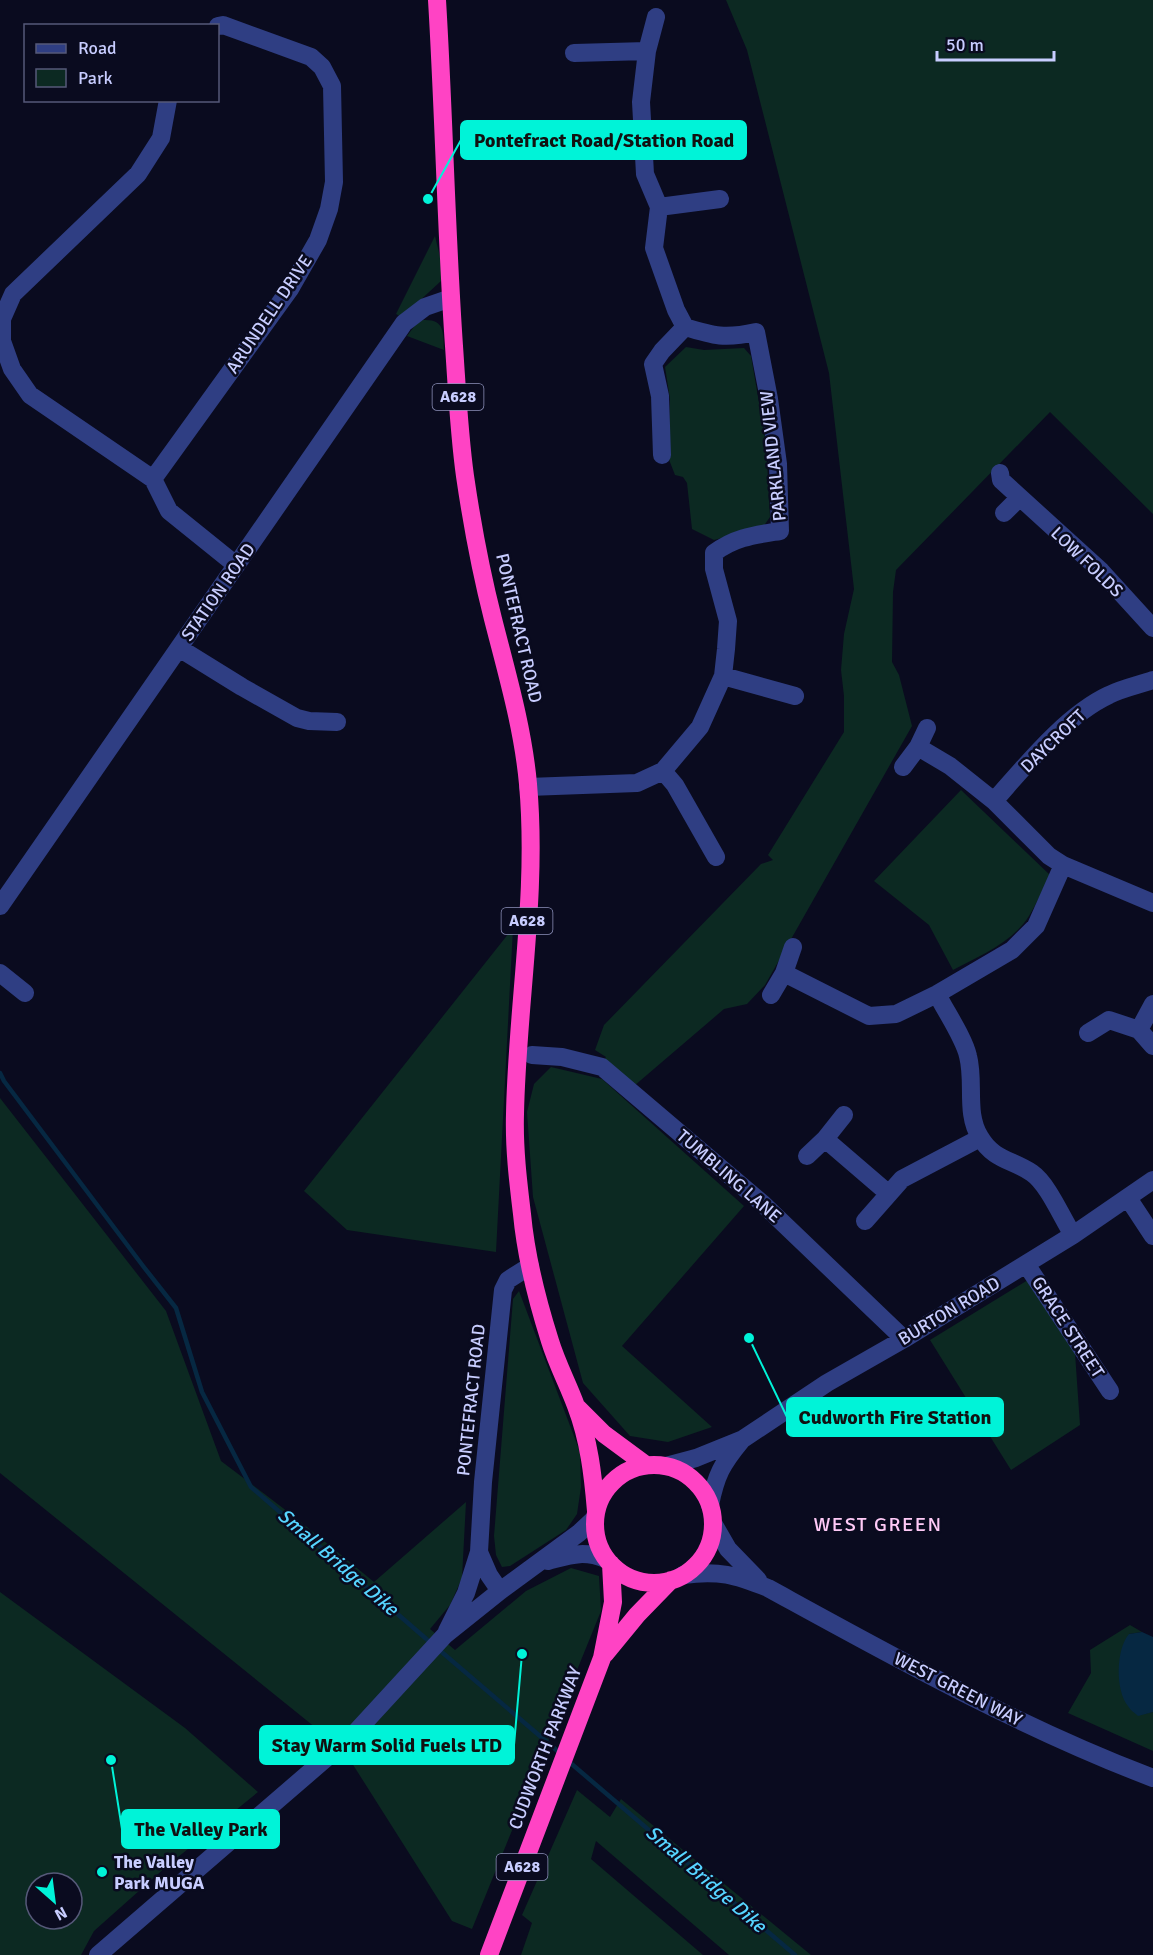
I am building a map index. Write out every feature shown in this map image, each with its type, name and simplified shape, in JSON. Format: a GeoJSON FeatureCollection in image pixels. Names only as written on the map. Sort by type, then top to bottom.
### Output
{"type":"FeatureCollection","features":[{"type":"Feature","properties":{"kind":"highway","name":"PONTEFRACT ROAD"},"geometry":{"type":"LineString","coordinates":[[437,0],[451,298],[461,438],[466,479],[492,615],[524,746],[528,787],[530,866],[515,1114],[516,1156],[525,1241],[530,1266],[550,1341],[576,1407],[593,1471],[596,1514]]}},
{"type":"Feature","properties":{"kind":"highway","name":"PONTEFRACT ROAD"},"geometry":{"type":"LineString","coordinates":[[576,1407],[604,1434],[646,1465]]}},
{"type":"Feature","properties":{"kind":"highway"},"geometry":{"type":"LineString","coordinates":[[646,1465],[666,1466],[681,1471],[693,1480],[703,1491],[710,1505],[713,1523],[708,1548],[697,1563],[677,1577],[655,1583],[639,1581],[624,1575],[609,1562],[597,1538],[596,1514],[601,1498],[609,1486],[619,1476],[646,1465]]}},
{"type":"Feature","properties":{"kind":"highway","name":"CUDWORTH PARKWAY"},"geometry":{"type":"LineString","coordinates":[[489,1955],[602,1658],[613,1602],[609,1562]]}},
{"type":"Feature","properties":{"kind":"highway","name":"CUDWORTH PARKWAY"},"geometry":{"type":"LineString","coordinates":[[602,1658],[637,1615],[677,1577]]}},
{"type":"Feature","properties":{"kind":"street"},"geometry":{"type":"LineString","coordinates":[[656,17],[647,51],[641,102],[645,174],[659,207],[654,248],[676,310],[685,327],[653,364],[660,396],[662,455]]}},
{"type":"Feature","properties":{"kind":"street","name":"ARUNDELL DRIVE"},"geometry":{"type":"LineString","coordinates":[[153,479],[290,289],[318,240],[329,209],[334,182],[332,86],[322,67],[312,57],[223,25],[219,26]]}},
{"type":"Feature","properties":{"kind":"street"},"geometry":{"type":"LineString","coordinates":[[574,53],[647,51]]}},
{"type":"Feature","properties":{"kind":"street"},"geometry":{"type":"LineString","coordinates":[[168,102],[161,138],[138,174],[13,294],[2,319],[2,341],[12,369],[30,395],[153,479],[169,511],[236,565]]}},
{"type":"Feature","properties":{"kind":"street"},"geometry":{"type":"LineString","coordinates":[[659,207],[720,199]]}},
{"type":"Feature","properties":{"kind":"street","name":"STATION ROAD"},"geometry":{"type":"LineString","coordinates":[[0,906],[404,323],[425,307],[451,298]]}},
{"type":"Feature","properties":{"kind":"street","name":"PARKLAND VIEW"},"geometry":{"type":"LineString","coordinates":[[528,787],[637,783],[663,771],[700,727],[723,676],[728,621],[714,569],[714,554],[726,544],[743,536],[780,531],[778,464],[770,399],[756,332],[735,337],[717,336],[685,327]]}},
{"type":"Feature","properties":{"kind":"street","name":"LOW FOLDS"},"geometry":{"type":"LineString","coordinates":[[1000,473],[1001,480],[1101,571],[1153,628]]}},
{"type":"Feature","properties":{"kind":"street"},"geometry":{"type":"LineString","coordinates":[[1004,513],[1019,498]]}},
{"type":"Feature","properties":{"kind":"street"},"geometry":{"type":"LineString","coordinates":[[179,648],[297,718],[323,723],[337,722]]}},
{"type":"Feature","properties":{"kind":"street"},"geometry":{"type":"LineString","coordinates":[[723,676],[795,696]]}},
{"type":"Feature","properties":{"kind":"street","name":"DAYCROFT"},"geometry":{"type":"LineString","coordinates":[[994,801],[1030,759],[1081,711],[1111,693],[1153,680]]}},
{"type":"Feature","properties":{"kind":"street"},"geometry":{"type":"LineString","coordinates":[[903,767],[918,747],[927,728]]}},
{"type":"Feature","properties":{"kind":"street"},"geometry":{"type":"LineString","coordinates":[[918,747],[950,766],[994,801],[1049,855],[1063,865],[1153,903]]}},
{"type":"Feature","properties":{"kind":"street"},"geometry":{"type":"LineString","coordinates":[[663,771],[675,785],[716,857]]}},
{"type":"Feature","properties":{"kind":"street"},"geometry":{"type":"LineString","coordinates":[[784,973],[868,1016],[896,1014],[937,994],[1012,950],[1036,926],[1063,865]]}},
{"type":"Feature","properties":{"kind":"street"},"geometry":{"type":"LineString","coordinates":[[771,995],[784,973],[793,947]]}},
{"type":"Feature","properties":{"kind":"street"},"geometry":{"type":"LineString","coordinates":[[1,975],[25,993]]}},
{"type":"Feature","properties":{"kind":"street"},"geometry":{"type":"LineString","coordinates":[[937,994],[968,1053],[972,1074],[972,1120],[980,1138],[995,1155],[1033,1174],[1043,1185],[1073,1235]]}},
{"type":"Feature","properties":{"kind":"street"},"geometry":{"type":"LineString","coordinates":[[1138,1030],[1153,1004]]}},
{"type":"Feature","properties":{"kind":"street"},"geometry":{"type":"LineString","coordinates":[[1088,1033],[1109,1020],[1138,1030],[1153,1047]]}},
{"type":"Feature","properties":{"kind":"street","name":"TUMBLING LANE"},"geometry":{"type":"LineString","coordinates":[[532,1055],[562,1057],[602,1066],[762,1203],[904,1339]]}},
{"type":"Feature","properties":{"kind":"street"},"geometry":{"type":"LineString","coordinates":[[807,1156],[844,1116]]}},
{"type":"Feature","properties":{"kind":"street"},"geometry":{"type":"LineString","coordinates":[[865,1221],[903,1179],[916,1170],[980,1138]]}},
{"type":"Feature","properties":{"kind":"street"},"geometry":{"type":"LineString","coordinates":[[825,1139],[889,1194]]}},
{"type":"Feature","properties":{"kind":"street","name":"BURTON ROAD"},"geometry":{"type":"LineString","coordinates":[[666,1466],[696,1458],[743,1439],[827,1383],[904,1339],[1073,1235],[1153,1180]]}},
{"type":"Feature","properties":{"kind":"street"},"geometry":{"type":"LineString","coordinates":[[1128,1198],[1153,1236]]}},
{"type":"Feature","properties":{"kind":"street","name":"GRACE STREET"},"geometry":{"type":"LineString","coordinates":[[1026,1264],[1110,1391]]}},
{"type":"Feature","properties":{"kind":"street","name":"PONTEFRACT ROAD"},"geometry":{"type":"LineString","coordinates":[[445,1635],[466,1593],[479,1552],[483,1482],[503,1290],[508,1280],[530,1266]]}},
{"type":"Feature","properties":{"kind":"street","name":"BURTON ROAD"},"geometry":{"type":"LineString","coordinates":[[710,1505],[714,1484],[723,1463],[743,1439]]}},
{"type":"Feature","properties":{"kind":"street","name":"PONTEFRACT ROAD"},"geometry":{"type":"LineString","coordinates":[[98,1955],[353,1735],[445,1635],[579,1533],[596,1514]]}},
{"type":"Feature","properties":{"kind":"street","name":"WEST GREEN WAY"},"geometry":{"type":"LineString","coordinates":[[713,1523],[728,1549],[768,1588]]}},
{"type":"Feature","properties":{"kind":"street","name":"PONTEFRACT ROAD"},"geometry":{"type":"LineString","coordinates":[[479,1552],[489,1575],[500,1591]]}},
{"type":"Feature","properties":{"kind":"street","name":"PONTEFRACT ROAD"},"geometry":{"type":"LineString","coordinates":[[537,1564],[582,1553],[592,1554],[609,1562]]}},
{"type":"Feature","properties":{"kind":"street","name":"WEST GREEN WAY"},"geometry":{"type":"LineString","coordinates":[[677,1577],[720,1572],[741,1577],[768,1588],[976,1700],[1041,1732],[1153,1778]]}},
{"type":"Feature","properties":{"kind":"green space"},"geometry":{"type":"Polygon","coordinates":[[[726,0],[1153,0],[1153,514],[1050,412],[896,570],[893,592],[892,662],[899,675],[912,726],[765,985],[747,1004],[724,1009],[634,1086],[602,1063],[606,1057],[595,1050],[604,1025],[761,864],[773,860],[768,855],[844,732],[841,670],[844,634],[854,589],[829,373],[747,50],[726,0]]]}},
{"type":"Feature","properties":{"kind":"green space"},"geometry":{"type":"Polygon","coordinates":[[[435,236],[442,265],[441,281],[402,317],[396,314],[435,236]]]}},
{"type":"Feature","properties":{"kind":"green space"},"geometry":{"type":"Polygon","coordinates":[[[423,320],[439,324],[443,332],[444,350],[407,336],[416,324],[423,320]]]}},
{"type":"Feature","properties":{"kind":"green space"},"geometry":{"type":"Polygon","coordinates":[[[686,347],[704,350],[744,348],[751,356],[766,443],[770,517],[763,527],[714,540],[692,529],[687,483],[683,477],[675,475],[668,457],[670,399],[665,367],[686,347]]]}},
{"type":"Feature","properties":{"kind":"green space"},"geometry":{"type":"Polygon","coordinates":[[[961,790],[1050,875],[1029,916],[1014,934],[994,948],[953,970],[929,925],[874,881],[961,790]]]}},
{"type":"Feature","properties":{"kind":"green space"},"geometry":{"type":"Polygon","coordinates":[[[513,928],[496,1252],[347,1230],[304,1191],[513,928]]]}},
{"type":"Feature","properties":{"kind":"green space"},"geometry":{"type":"Polygon","coordinates":[[[551,1067],[602,1079],[744,1206],[622,1346],[712,1427],[668,1442],[630,1436],[583,1383],[533,1197],[527,1112],[534,1084],[551,1067]]]}},
{"type":"Feature","properties":{"kind":"green space"},"geometry":{"type":"Polygon","coordinates":[[[0,1098],[166,1311],[221,1461],[296,1518],[374,1582],[466,1502],[462,1578],[450,1605],[430,1629],[455,1650],[526,1591],[571,1568],[599,1576],[601,1611],[472,1929],[452,1921],[350,1760],[316,1728],[0,1473],[0,1098]]]}},
{"type":"Feature","properties":{"kind":"green space"},"geometry":{"type":"Polygon","coordinates":[[[1028,1280],[1075,1353],[1080,1425],[1011,1470],[930,1340],[1028,1280]]]}},
{"type":"Feature","properties":{"kind":"green space"},"geometry":{"type":"Polygon","coordinates":[[[519,1291],[580,1452],[581,1487],[577,1514],[566,1530],[510,1566],[502,1567],[496,1555],[494,1536],[513,1299],[519,1291]]]}},
{"type":"Feature","properties":{"kind":"green space"},"geometry":{"type":"Polygon","coordinates":[[[0,1592],[185,1728],[258,1792],[167,1866],[94,1931],[81,1955],[0,1955],[0,1592]]]}},
{"type":"Feature","properties":{"kind":"green space"},"geometry":{"type":"Polygon","coordinates":[[[1130,1625],[1142,1632],[1129,1634],[1138,1715],[1153,1712],[1153,1751],[1068,1713],[1091,1673],[1090,1650],[1130,1625]]]}},
{"type":"Feature","properties":{"kind":"green space"},"geometry":{"type":"Polygon","coordinates":[[[577,1790],[610,1817],[621,1799],[811,1955],[729,1955],[596,1841],[591,1859],[703,1955],[521,1955],[532,1923],[522,1915],[577,1790]]]}},
{"type":"Feature","properties":{"kind":"water"},"geometry":{"type":"Polygon","coordinates":[[[1142,1632],[1153,1637],[1153,1712],[1138,1716],[1124,1699],[1119,1670],[1122,1649],[1129,1634],[1142,1632]]]}},
{"type":"Feature","properties":{"kind":"waterway","name":"Small Bridge Dike"},"geometry":{"type":"LineString","coordinates":[[0,1073],[176,1308],[202,1392],[251,1487],[431,1643]]}},
{"type":"Feature","properties":{"kind":"waterway","name":"Small Bridge Dike"},"geometry":{"type":"LineString","coordinates":[[437,1648],[561,1754]]}},
{"type":"Feature","properties":{"kind":"waterway","name":"Small Bridge Dike"},"geometry":{"type":"LineString","coordinates":[[567,1760],[795,1955]]}},
{"type":"Feature","properties":{"kind":"place","name":"Pontefract Road/Station Road"},"geometry":{"type":"Point","coordinates":[428,199]}},
{"type":"Feature","properties":{"kind":"place","name":"Cudworth Fire Station"},"geometry":{"type":"Point","coordinates":[749,1338]}},
{"type":"Feature","properties":{"kind":"place","name":"Stay Warm Solid Fuels LTD"},"geometry":{"type":"Point","coordinates":[522,1654]}},
{"type":"Feature","properties":{"kind":"place","name":"The Valley Park"},"geometry":{"type":"Point","coordinates":[111,1760]}},
{"type":"Feature","properties":{"kind":"place","name":"The Valley Park MUGA"},"geometry":{"type":"Point","coordinates":[102,1872]}},
{"type":"Feature","properties":{"kind":"district","name":"WEST GREEN"},"geometry":{"type":"Point","coordinates":[878,1524]}}]}
